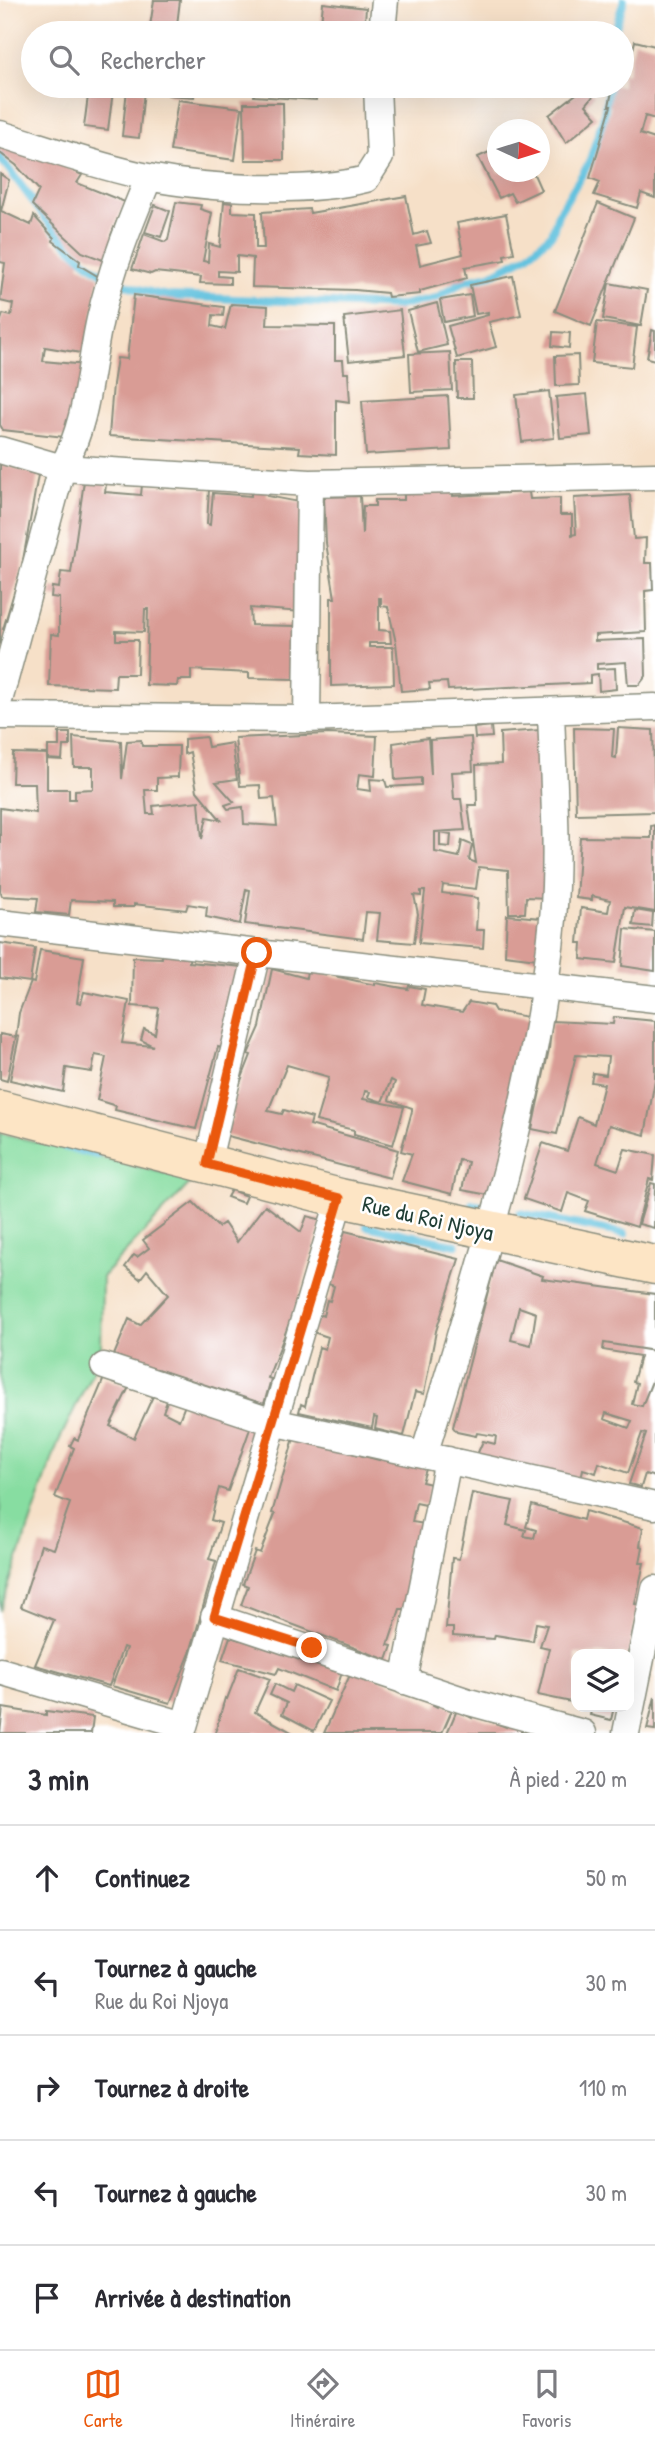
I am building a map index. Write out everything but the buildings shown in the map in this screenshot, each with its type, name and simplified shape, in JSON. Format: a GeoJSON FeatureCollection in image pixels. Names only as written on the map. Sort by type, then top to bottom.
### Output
{"type":"FeatureCollection","features":[{"type":"Feature","properties":{"kind":"main road","name":"Rue du Roi Njoya"},"geometry":{"type":"LineString","coordinates":[[0,1110],[340,1198],[491,1233],[655,1265]]}},
{"type":"Feature","properties":{"kind":"street"},"geometry":{"type":"LineString","coordinates":[[383,21],[385,0]]}},
{"type":"Feature","properties":{"kind":"street"},"geometry":{"type":"LineString","coordinates":[[0,134],[149,177],[236,186],[334,187],[366,179],[380,157],[378,98]]}},
{"type":"Feature","properties":{"kind":"street"},"geometry":{"type":"LineString","coordinates":[[0,697],[62,468],[77,437],[101,318],[116,265],[149,177]]}},
{"type":"Feature","properties":{"kind":"street"},"geometry":{"type":"LineString","coordinates":[[0,450],[62,468],[310,483],[655,476]]}},
{"type":"Feature","properties":{"kind":"street"},"geometry":{"type":"LineString","coordinates":[[307,719],[310,483]]}},
{"type":"Feature","properties":{"kind":"street"},"geometry":{"type":"LineString","coordinates":[[0,716],[307,719],[655,707]]}},
{"type":"Feature","properties":{"kind":"street"},"geometry":{"type":"LineString","coordinates":[[404,1681],[436,1458],[491,1233],[545,986],[555,860],[551,711]]}},
{"type":"Feature","properties":{"kind":"street"},"geometry":{"type":"LineString","coordinates":[[0,923],[655,999]]}},
{"type":"Feature","properties":{"kind":"street"},"geometry":{"type":"LineString","coordinates":[[207,1164],[257,953]]}},
{"type":"Feature","properties":{"kind":"street"},"geometry":{"type":"LineString","coordinates":[[0,1671],[183,1729],[340,1198]]}},
{"type":"Feature","properties":{"kind":"street"},"geometry":{"type":"LineString","coordinates":[[104,1366],[273,1422],[655,1506]]}},
{"type":"Feature","properties":{"kind":"street"},"geometry":{"type":"LineString","coordinates":[[626,1733],[655,1589]]}},
{"type":"Feature","properties":{"kind":"street"},"geometry":{"type":"LineString","coordinates":[[214,1617],[404,1681],[583,1733]]}},
{"type":"Feature","properties":{"kind":"green space"},"geometry":{"type":"Polygon","coordinates":[[[0,1133],[193,1180],[102,1277],[101,1354],[58,1443],[0,1611],[0,1133]]]}},
{"type":"Feature","properties":{"kind":"waterway"},"geometry":{"type":"LineString","coordinates":[[618,21],[624,0]]}},
{"type":"Feature","properties":{"kind":"waterway"},"geometry":{"type":"LineString","coordinates":[[0,158],[69,246],[111,278],[137,289],[169,296],[398,306],[436,298],[464,281],[490,275],[527,256],[552,234],[558,214],[589,163],[607,98]]}},
{"type":"Feature","properties":{"kind":"waterway"},"geometry":{"type":"LineString","coordinates":[[65,1147],[97,1155]]}},
{"type":"Feature","properties":{"kind":"waterway"},"geometry":{"type":"LineString","coordinates":[[472,1204],[494,1209]]}},
{"type":"Feature","properties":{"kind":"waterway"},"geometry":{"type":"LineString","coordinates":[[520,1213],[625,1234]]}},
{"type":"Feature","properties":{"kind":"waterway"},"geometry":{"type":"LineString","coordinates":[[367,1226],[456,1245]]}},
{"type":"Feature","properties":{"kind":"route"},"geometry":{"type":"LineString","coordinates":[[257,953],[207,1164],[340,1198],[214,1617],[312,1648]]}}]}
